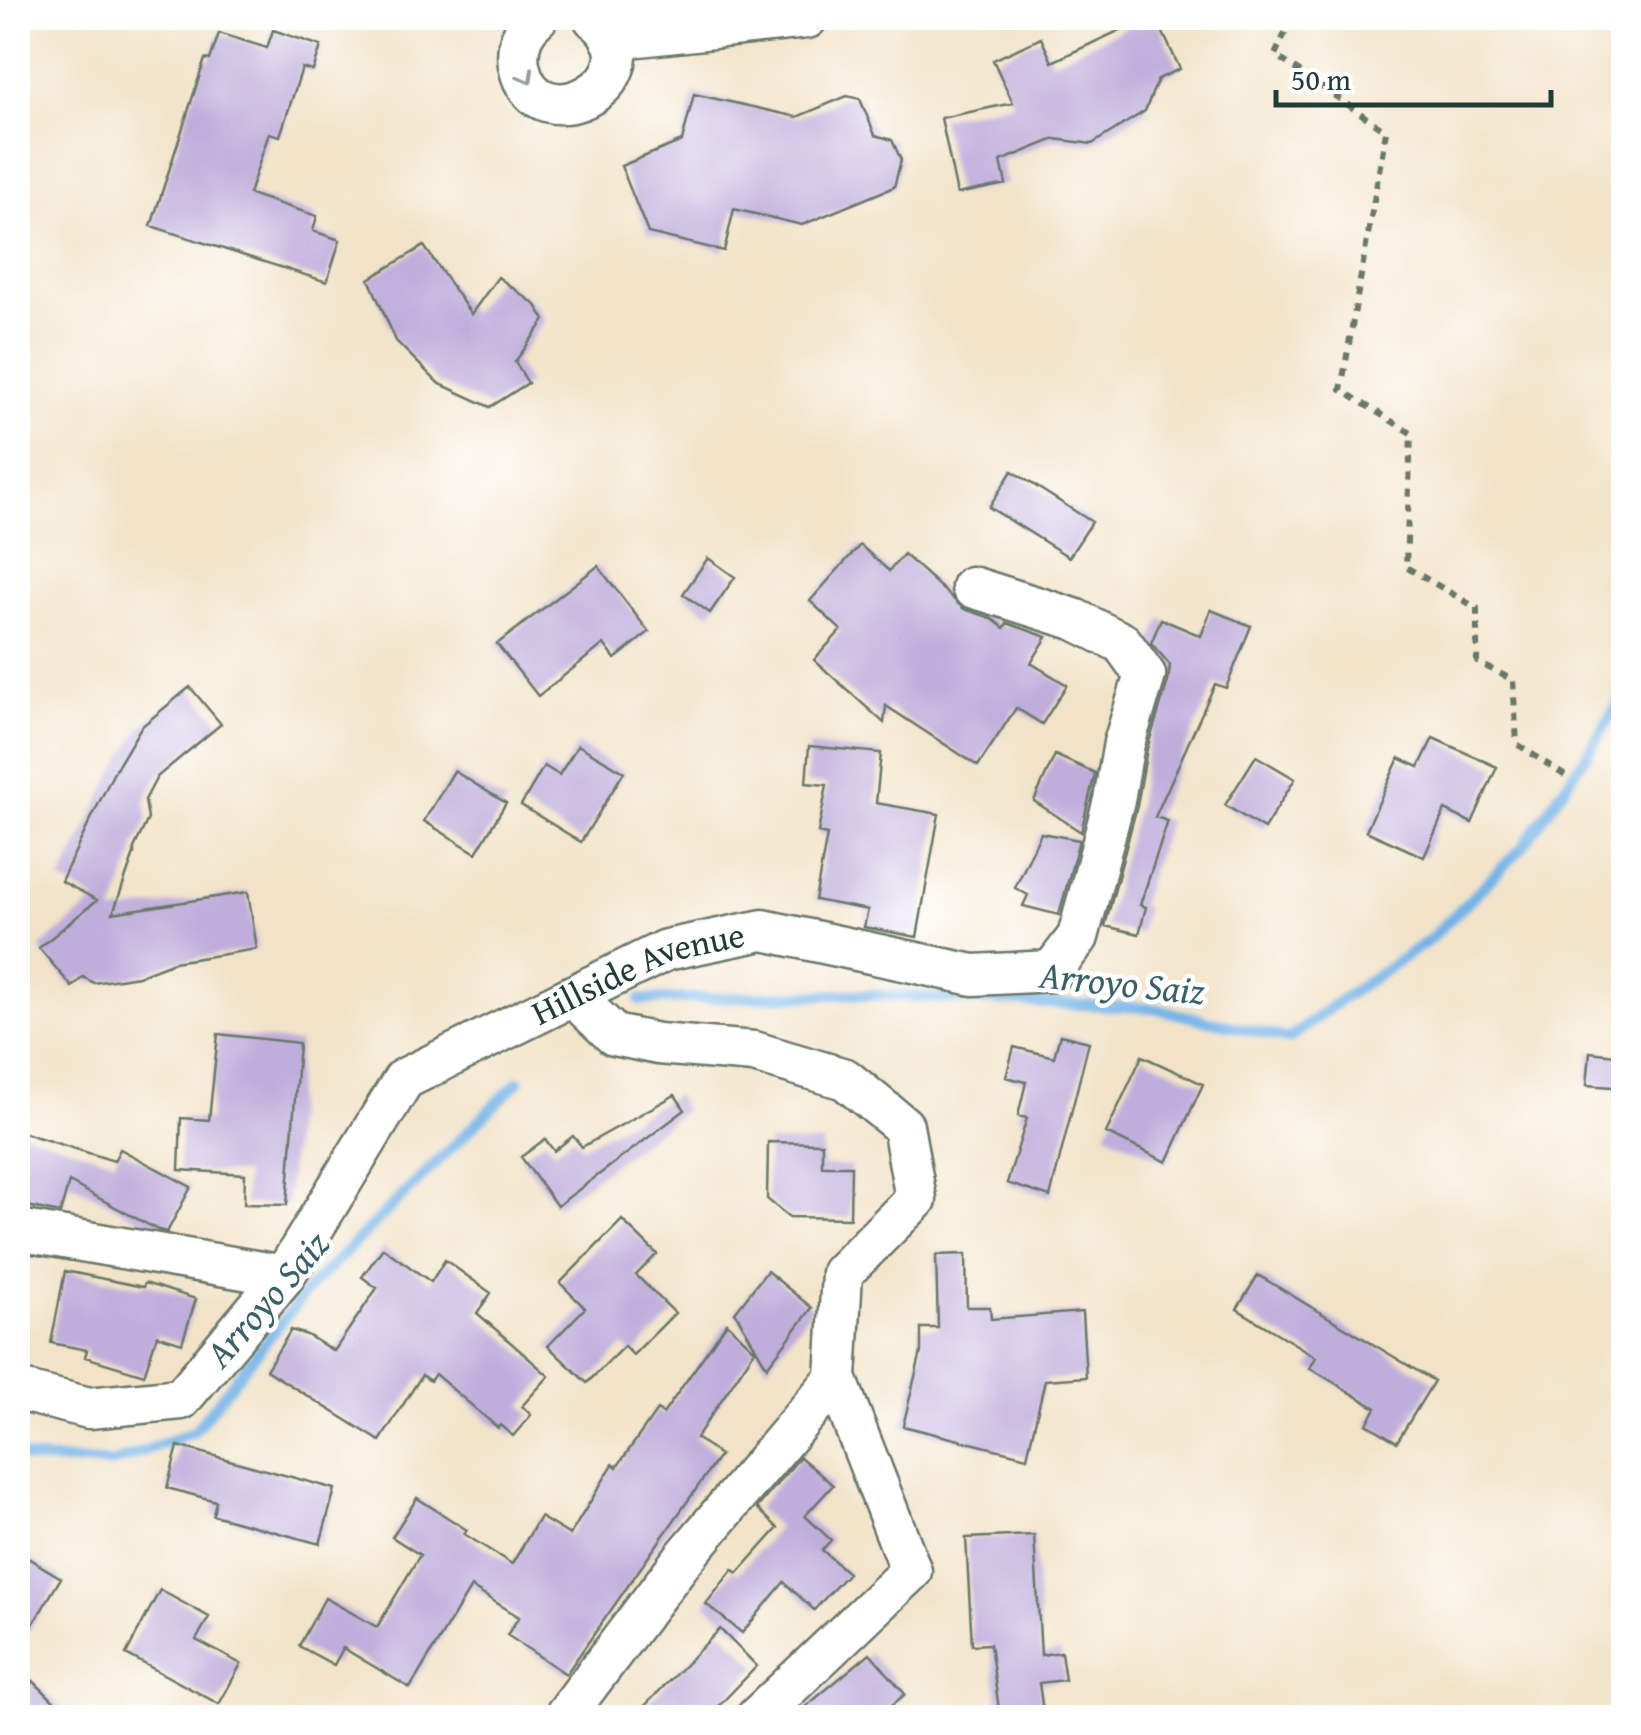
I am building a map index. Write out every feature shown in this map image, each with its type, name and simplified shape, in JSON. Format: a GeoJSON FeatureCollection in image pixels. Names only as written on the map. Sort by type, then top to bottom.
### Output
{"type":"FeatureCollection","features":[{"type":"Feature","properties":{"kind":"street"},"geometry":{"type":"LineString","coordinates":[[537,18],[520,39],[520,72],[528,85],[553,102],[583,101],[606,83],[614,54],[603,28],[806,18]]}},
{"type":"Feature","properties":{"kind":"street","name":"Hillside Avenue"},"geometry":{"type":"LineString","coordinates":[[18,1390],[90,1408],[181,1399],[284,1276],[404,1080],[666,950],[763,930],[973,975],[1052,970],[1078,937],[1114,800],[1124,743],[1145,675],[1122,642],[1074,618],[972,587]]}},
{"type":"Feature","properties":{"kind":"street"},"geometry":{"type":"LineString","coordinates":[[573,996],[614,1036],[754,1052],[845,1079],[903,1126],[916,1199],[842,1273],[836,1378],[910,1571],[756,1718]]}},
{"type":"Feature","properties":{"kind":"street"},"geometry":{"type":"LineString","coordinates":[[18,1230],[284,1276]]}},
{"type":"Feature","properties":{"kind":"street"},"geometry":{"type":"LineString","coordinates":[[563,1718],[684,1560],[836,1378]]}},
{"type":"Feature","properties":{"kind":"path"},"geometry":{"type":"LineString","coordinates":[[1292,18],[1275,56],[1386,132],[1341,390],[1411,433],[1406,568],[1476,608],[1477,662],[1513,680],[1516,744],[1570,779]]}},
{"type":"Feature","properties":{"kind":"building"},"geometry":{"type":"Polygon","coordinates":[[[1146,18],[1156,18],[1180,69],[1158,79],[1145,111],[1092,144],[1055,139],[1001,161],[1006,184],[957,194],[941,118],[1013,103],[993,60],[1041,38],[1052,62],[1146,18]]]}},
{"type":"Feature","properties":{"kind":"building"},"geometry":{"type":"Polygon","coordinates":[[[273,30],[321,46],[313,71],[302,68],[280,136],[269,133],[249,194],[317,216],[313,231],[340,240],[327,282],[151,226],[205,59],[210,60],[219,33],[267,48],[273,30]]]}},
{"type":"Feature","properties":{"kind":"building"},"geometry":{"type":"Polygon","coordinates":[[[694,94],[797,117],[847,96],[860,99],[875,135],[892,140],[901,160],[894,187],[802,225],[734,209],[724,251],[648,233],[621,166],[682,141],[694,94]]]}},
{"type":"Feature","properties":{"kind":"building"},"geometry":{"type":"Polygon","coordinates":[[[424,246],[471,314],[498,277],[536,305],[545,320],[515,362],[528,383],[490,407],[438,383],[396,341],[369,279],[424,246]]]}},
{"type":"Feature","properties":{"kind":"building"},"geometry":{"type":"Polygon","coordinates":[[[1012,471],[1092,522],[1069,557],[989,507],[1012,471]]]}},
{"type":"Feature","properties":{"kind":"building"},"geometry":{"type":"Polygon","coordinates":[[[860,545],[889,571],[904,554],[964,609],[991,618],[1004,628],[1007,623],[1047,637],[1031,663],[1067,685],[1042,724],[1016,708],[978,766],[886,706],[884,723],[814,660],[841,630],[810,601],[860,545]]]}},
{"type":"Feature","properties":{"kind":"building"},"geometry":{"type":"Polygon","coordinates":[[[708,558],[735,577],[710,613],[683,594],[708,558]]]}},
{"type":"Feature","properties":{"kind":"building"},"geometry":{"type":"Polygon","coordinates":[[[598,566],[649,632],[615,659],[604,644],[538,696],[497,644],[598,566]]]}},
{"type":"Feature","properties":{"kind":"building"},"geometry":{"type":"Polygon","coordinates":[[[1211,610],[1251,626],[1226,688],[1215,684],[1155,817],[1168,821],[1140,905],[1146,907],[1139,934],[1105,926],[1137,806],[1147,749],[1168,681],[1170,665],[1151,643],[1161,619],[1201,636],[1211,610]]]}},
{"type":"Feature","properties":{"kind":"building"},"geometry":{"type":"Polygon","coordinates":[[[190,687],[221,724],[157,777],[145,800],[148,819],[134,848],[113,913],[248,892],[257,949],[174,962],[138,976],[94,983],[83,977],[72,987],[39,948],[97,900],[61,881],[113,774],[141,727],[190,687]]]}},
{"type":"Feature","properties":{"kind":"building"},"geometry":{"type":"Polygon","coordinates":[[[1433,738],[1497,767],[1472,823],[1445,810],[1424,857],[1366,831],[1399,758],[1419,767],[1433,738]]]}},
{"type":"Feature","properties":{"kind":"building"},"geometry":{"type":"Polygon","coordinates":[[[578,745],[624,772],[581,842],[521,805],[544,766],[559,775],[578,745]]]}},
{"type":"Feature","properties":{"kind":"building"},"geometry":{"type":"Polygon","coordinates":[[[809,746],[881,753],[876,803],[939,814],[917,937],[864,927],[868,910],[815,900],[827,835],[818,833],[827,785],[806,783],[809,746]]]}},
{"type":"Feature","properties":{"kind":"building"},"geometry":{"type":"Polygon","coordinates":[[[1055,755],[1095,773],[1081,832],[1034,801],[1055,755]]]}},
{"type":"Feature","properties":{"kind":"building"},"geometry":{"type":"Polygon","coordinates":[[[1256,756],[1295,779],[1264,829],[1225,805],[1256,756]]]}},
{"type":"Feature","properties":{"kind":"building"},"geometry":{"type":"Polygon","coordinates":[[[454,771],[506,803],[476,853],[424,821],[454,771]]]}},
{"type":"Feature","properties":{"kind":"building"},"geometry":{"type":"Polygon","coordinates":[[[1041,833],[1079,840],[1059,915],[1023,906],[1028,895],[1015,888],[1041,833]]]}},
{"type":"Feature","properties":{"kind":"building"},"geometry":{"type":"Polygon","coordinates":[[[218,1034],[299,1043],[287,1205],[244,1204],[245,1174],[179,1170],[181,1118],[209,1120],[218,1034]]]}},
{"type":"Feature","properties":{"kind":"building"},"geometry":{"type":"Polygon","coordinates":[[[1060,1035],[1089,1042],[1050,1197],[1007,1183],[1027,1118],[1018,1116],[1026,1082],[1006,1077],[1014,1047],[1054,1057],[1060,1035]]]}},
{"type":"Feature","properties":{"kind":"building"},"geometry":{"type":"Polygon","coordinates":[[[1590,1052],[1624,1056],[1624,1088],[1587,1085],[1590,1052]]]}},
{"type":"Feature","properties":{"kind":"building"},"geometry":{"type":"Polygon","coordinates":[[[1142,1056],[1203,1084],[1167,1162],[1106,1133],[1142,1056]]]}},
{"type":"Feature","properties":{"kind":"building"},"geometry":{"type":"Polygon","coordinates":[[[675,1095],[685,1110],[557,1206],[521,1157],[545,1139],[554,1151],[573,1136],[582,1147],[675,1095]]]}},
{"type":"Feature","properties":{"kind":"building"},"geometry":{"type":"Polygon","coordinates":[[[18,1131],[114,1161],[120,1149],[191,1187],[167,1232],[69,1182],[60,1213],[18,1204],[18,1131]]]}},
{"type":"Feature","properties":{"kind":"building"},"geometry":{"type":"Polygon","coordinates":[[[768,1142],[822,1143],[822,1166],[851,1166],[850,1218],[789,1217],[767,1199],[768,1142]]]}},
{"type":"Feature","properties":{"kind":"building"},"geometry":{"type":"Polygon","coordinates":[[[622,1220],[657,1254],[636,1275],[675,1313],[633,1355],[624,1346],[587,1383],[548,1346],[585,1308],[560,1283],[622,1220]]]}},
{"type":"Feature","properties":{"kind":"building"},"geometry":{"type":"Polygon","coordinates":[[[383,1248],[431,1282],[445,1260],[491,1293],[477,1313],[549,1376],[522,1406],[531,1415],[513,1436],[500,1425],[498,1428],[435,1374],[430,1381],[422,1375],[380,1441],[266,1370],[291,1330],[334,1351],[377,1288],[362,1277],[383,1248]]]}},
{"type":"Feature","properties":{"kind":"building"},"geometry":{"type":"Polygon","coordinates":[[[966,1254],[967,1307],[990,1307],[991,1319],[1082,1312],[1086,1377],[1045,1380],[1027,1457],[903,1426],[921,1352],[921,1328],[938,1328],[936,1255],[966,1254]]]}},
{"type":"Feature","properties":{"kind":"building"},"geometry":{"type":"Polygon","coordinates":[[[65,1271],[143,1287],[145,1283],[196,1299],[182,1343],[157,1335],[144,1375],[85,1357],[87,1350],[51,1343],[65,1271]]]}},
{"type":"Feature","properties":{"kind":"building"},"geometry":{"type":"Polygon","coordinates":[[[767,1271],[812,1308],[767,1367],[735,1312],[767,1271]]]}},
{"type":"Feature","properties":{"kind":"building"},"geometry":{"type":"Polygon","coordinates":[[[1258,1275],[1434,1381],[1397,1442],[1367,1424],[1376,1408],[1310,1368],[1316,1357],[1237,1309],[1258,1275]]]}},
{"type":"Feature","properties":{"kind":"building"},"geometry":{"type":"Polygon","coordinates":[[[727,1323],[755,1350],[696,1438],[720,1455],[566,1674],[507,1635],[519,1617],[471,1587],[410,1688],[343,1648],[334,1665],[299,1646],[325,1598],[377,1627],[420,1555],[392,1537],[417,1498],[512,1564],[540,1517],[570,1535],[613,1464],[617,1467],[657,1410],[663,1414],[727,1323]]]}},
{"type":"Feature","properties":{"kind":"building"},"geometry":{"type":"Polygon","coordinates":[[[178,1446],[335,1489],[320,1544],[213,1515],[216,1501],[167,1488],[178,1446]]]}},
{"type":"Feature","properties":{"kind":"building"},"geometry":{"type":"Polygon","coordinates":[[[800,1457],[833,1485],[805,1516],[831,1540],[822,1550],[848,1573],[814,1610],[784,1582],[742,1633],[706,1604],[733,1569],[738,1573],[778,1528],[757,1508],[800,1457]]]}},
{"type":"Feature","properties":{"kind":"building"},"geometry":{"type":"Polygon","coordinates":[[[1034,1535],[1041,1655],[1061,1652],[1065,1680],[1039,1683],[1043,1711],[1000,1717],[990,1644],[972,1645],[966,1538],[1034,1535]]]}},
{"type":"Feature","properties":{"kind":"building"},"geometry":{"type":"Polygon","coordinates":[[[18,1552],[61,1578],[18,1649],[18,1552]]]}},
{"type":"Feature","properties":{"kind":"building"},"geometry":{"type":"Polygon","coordinates":[[[160,1590],[209,1617],[196,1640],[241,1664],[219,1704],[126,1654],[160,1590]]]}},
{"type":"Feature","properties":{"kind":"building"},"geometry":{"type":"Polygon","coordinates":[[[720,1629],[757,1666],[707,1718],[633,1718],[720,1629]]]}},
{"type":"Feature","properties":{"kind":"building"},"geometry":{"type":"Polygon","coordinates":[[[870,1653],[905,1694],[877,1718],[792,1718],[870,1653]]]}},
{"type":"Feature","properties":{"kind":"building"},"geometry":{"type":"Polygon","coordinates":[[[18,1666],[71,1718],[18,1718],[18,1666]]]}},
{"type":"Feature","properties":{"kind":"waterway","name":"Arroyo Saiz"},"geometry":{"type":"LineString","coordinates":[[640,1000],[852,994],[1152,1008],[1289,1039],[1428,941],[1522,848],[1624,694]]}},
{"type":"Feature","properties":{"kind":"waterway","name":"Arroyo Saiz"},"geometry":{"type":"LineString","coordinates":[[18,1455],[113,1463],[194,1431],[309,1288],[519,1081]]}}]}
